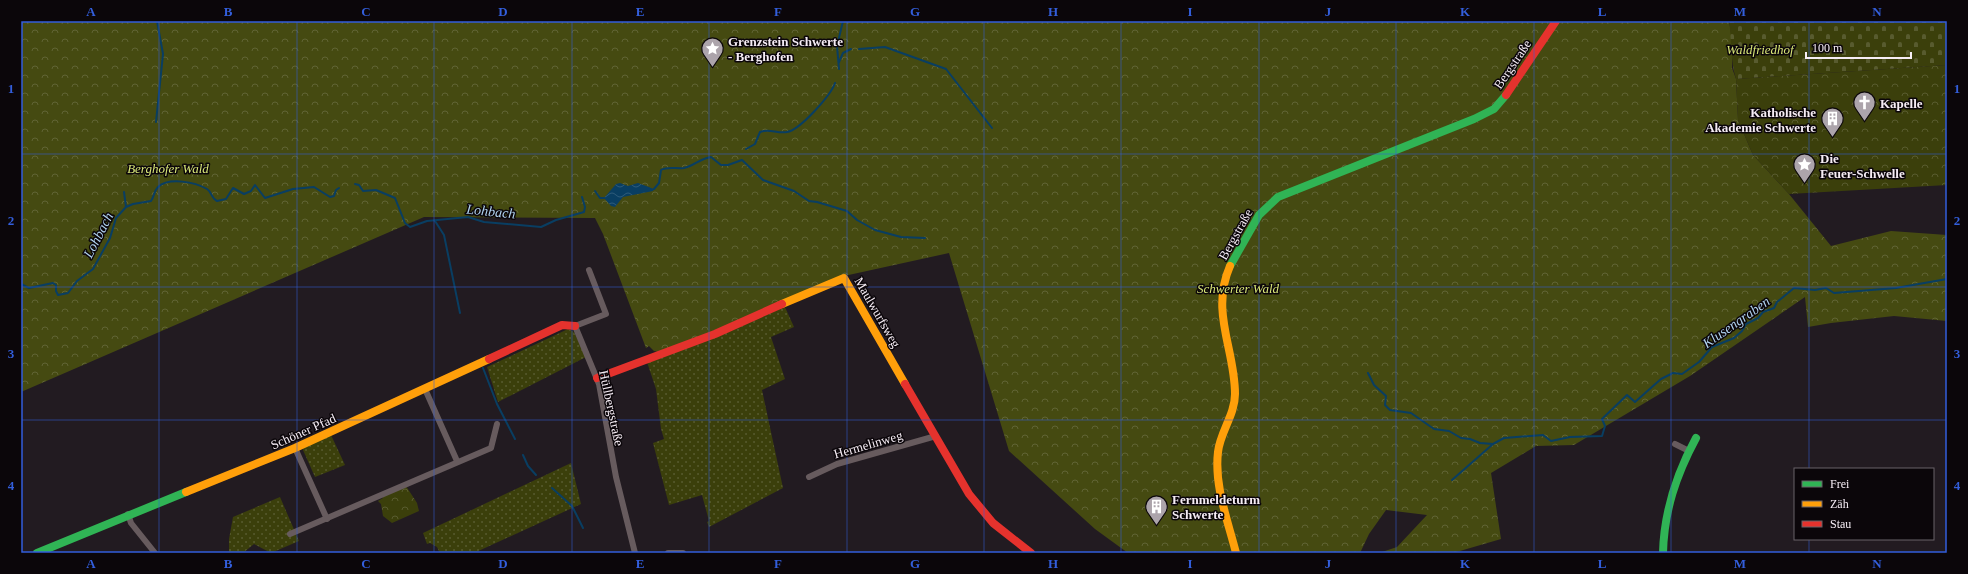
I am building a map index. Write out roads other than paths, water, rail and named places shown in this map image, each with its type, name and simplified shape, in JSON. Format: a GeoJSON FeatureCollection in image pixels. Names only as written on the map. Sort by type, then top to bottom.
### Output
{"type":"FeatureCollection","features":[{"type":"Feature","properties":{"kind":"street","name":"Bergstraße"},"geometry":{"type":"LineString","coordinates":[[1236,553],[1217,468],[1218,450],[1233,413],[1235,394],[1224,322],[1222,293],[1229,271],[1255,221],[1264,207],[1278,197],[1474,119],[1494,109],[1506,96],[1556,21]]}},
{"type":"Feature","properties":{"kind":"street"},"geometry":{"type":"LineString","coordinates":[[575,326],[606,314],[589,270]]}},
{"type":"Feature","properties":{"kind":"street","name":"Maulwurfsweg"},"geometry":{"type":"LineString","coordinates":[[597,378],[716,334],[844,278],[974,502],[993,523],[1031,553]]}},
{"type":"Feature","properties":{"kind":"street","name":"Schöner Pfad"},"geometry":{"type":"LineString","coordinates":[[37,553],[128,514],[151,507],[294,448],[562,325],[575,326]]}},
{"type":"Feature","properties":{"kind":"street","name":"Hüllbergstraße"},"geometry":{"type":"LineString","coordinates":[[575,326],[597,378],[616,477],[635,553]]}},
{"type":"Feature","properties":{"kind":"street"},"geometry":{"type":"LineString","coordinates":[[425,389],[457,461]]}},
{"type":"Feature","properties":{"kind":"street"},"geometry":{"type":"LineString","coordinates":[[290,534],[457,461],[491,448],[497,424]]}},
{"type":"Feature","properties":{"kind":"street","name":"Hermelinweg"},"geometry":{"type":"LineString","coordinates":[[809,477],[838,464],[936,436]]}},
{"type":"Feature","properties":{"kind":"street"},"geometry":{"type":"LineString","coordinates":[[1663,553],[1662,535],[1670,492],[1688,451],[1696,438]]}},
{"type":"Feature","properties":{"kind":"street"},"geometry":{"type":"LineString","coordinates":[[1675,444],[1688,451]]}},
{"type":"Feature","properties":{"kind":"street"},"geometry":{"type":"LineString","coordinates":[[294,448],[327,519]]}},
{"type":"Feature","properties":{"kind":"street"},"geometry":{"type":"LineString","coordinates":[[128,514],[131,523],[155,553]]}},
{"type":"Feature","properties":{"kind":"street"},"geometry":{"type":"LineString","coordinates":[[668,553],[682,553]]}},
{"type":"Feature","properties":{"kind":"water"},"geometry":{"type":"Polygon","coordinates":[[[620,183],[628,186],[638,183],[654,189],[653,191],[623,197],[615,207],[611,206],[604,198],[616,184],[620,183]]]}},
{"type":"Feature","properties":{"kind":"waterway"},"geometry":{"type":"LineString","coordinates":[[156,122],[163,54],[157,21]]}},
{"type":"Feature","properties":{"kind":"waterway","name":"Lohbach"},"geometry":{"type":"LineString","coordinates":[[839,69],[837,46],[843,21]]}},
{"type":"Feature","properties":{"kind":"waterway"},"geometry":{"type":"LineString","coordinates":[[859,49],[885,47],[946,69],[992,128]]}},
{"type":"Feature","properties":{"kind":"waterway"},"geometry":{"type":"LineString","coordinates":[[839,62],[843,53],[851,49]]}},
{"type":"Feature","properties":{"kind":"waterway","name":"Lohbach"},"geometry":{"type":"LineString","coordinates":[[746,149],[755,144],[760,132],[787,132],[793,130],[807,119],[828,95],[835,83]]}},
{"type":"Feature","properties":{"kind":"waterway"},"geometry":{"type":"LineString","coordinates":[[654,189],[659,183],[661,170],[664,169],[684,168],[711,157],[721,165],[728,165],[742,160],[763,180],[794,191],[809,201],[847,211],[857,220],[875,230],[901,237],[925,238]]}},
{"type":"Feature","properties":{"kind":"waterway","name":"Lohbach"},"geometry":{"type":"LineString","coordinates":[[21,284],[29,288],[53,283],[56,285],[58,295],[68,293],[77,281],[93,269],[110,238],[116,218],[126,207],[133,204],[151,201],[158,187],[169,182],[175,181],[202,186],[209,190],[217,201],[226,199],[233,188],[244,194],[251,191],[255,185],[265,198],[293,189],[314,187],[330,197],[334,196],[336,190],[339,188]]}},
{"type":"Feature","properties":{"kind":"waterway","name":"Lohbach"},"geometry":{"type":"LineString","coordinates":[[355,184],[359,185],[363,191],[376,190],[395,198],[405,223],[410,227],[427,221],[468,217],[484,222],[541,227],[556,220],[584,212],[585,207],[582,197]]}},
{"type":"Feature","properties":{"kind":"waterway","name":"Lohbach"},"geometry":{"type":"LineString","coordinates":[[595,191],[600,198],[604,198]]}},
{"type":"Feature","properties":{"kind":"waterway"},"geometry":{"type":"LineString","coordinates":[[124,192],[126,207]]}},
{"type":"Feature","properties":{"kind":"waterway"},"geometry":{"type":"LineString","coordinates":[[435,221],[444,235],[460,313]]}},
{"type":"Feature","properties":{"kind":"waterway","name":"Klusengraben"},"geometry":{"type":"LineString","coordinates":[[1368,373],[1374,385],[1386,396],[1385,405],[1390,410],[1411,413],[1434,429],[1449,431],[1461,438],[1470,439],[1480,443],[1493,444],[1504,438],[1543,435],[1551,441],[1570,437],[1602,436],[1605,426],[1602,419],[1627,395],[1635,402],[1661,379],[1673,373],[1682,374],[1699,362],[1712,347],[1734,338],[1742,331],[1746,324],[1758,318],[1763,312],[1774,308],[1777,302],[1794,288],[1815,290],[1826,288],[1834,293],[1896,288],[1947,279]]}},
{"type":"Feature","properties":{"kind":"waterway"},"geometry":{"type":"LineString","coordinates":[[483,368],[497,404],[515,439]]}},
{"type":"Feature","properties":{"kind":"waterway"},"geometry":{"type":"LineString","coordinates":[[1452,480],[1493,444]]}},
{"type":"Feature","properties":{"kind":"waterway"},"geometry":{"type":"LineString","coordinates":[[523,455],[528,466],[536,475]]}},
{"type":"Feature","properties":{"kind":"waterway"},"geometry":{"type":"LineString","coordinates":[[552,488],[572,506],[583,528]]}},
{"type":"Feature","properties":{"kind":"place","name":"Grenzstein Schwerte - Berghofen"},"geometry":{"type":"Point","coordinates":[713,68]}},
{"type":"Feature","properties":{"kind":"place","name":"Kapelle"},"geometry":{"type":"Point","coordinates":[1864,122]}},
{"type":"Feature","properties":{"kind":"place","name":"Katholische Akademie Schwerte"},"geometry":{"type":"Point","coordinates":[1832,138]}},
{"type":"Feature","properties":{"kind":"place","name":"Die Feuer-Schwelle"},"geometry":{"type":"Point","coordinates":[1804,184]}},
{"type":"Feature","properties":{"kind":"place","name":"Fernmeldeturm Schwerte"},"geometry":{"type":"Point","coordinates":[1157,526]}},
{"type":"Feature","properties":{"kind":"park label","name":"Waldfriedhof"},"geometry":{"type":"Point","coordinates":[1760,49]}},
{"type":"Feature","properties":{"kind":"park label","name":"Berghofer Wald"},"geometry":{"type":"Point","coordinates":[168,168]}},
{"type":"Feature","properties":{"kind":"park label","name":"Schwerter Wald"},"geometry":{"type":"Point","coordinates":[1238,288]}}]}
